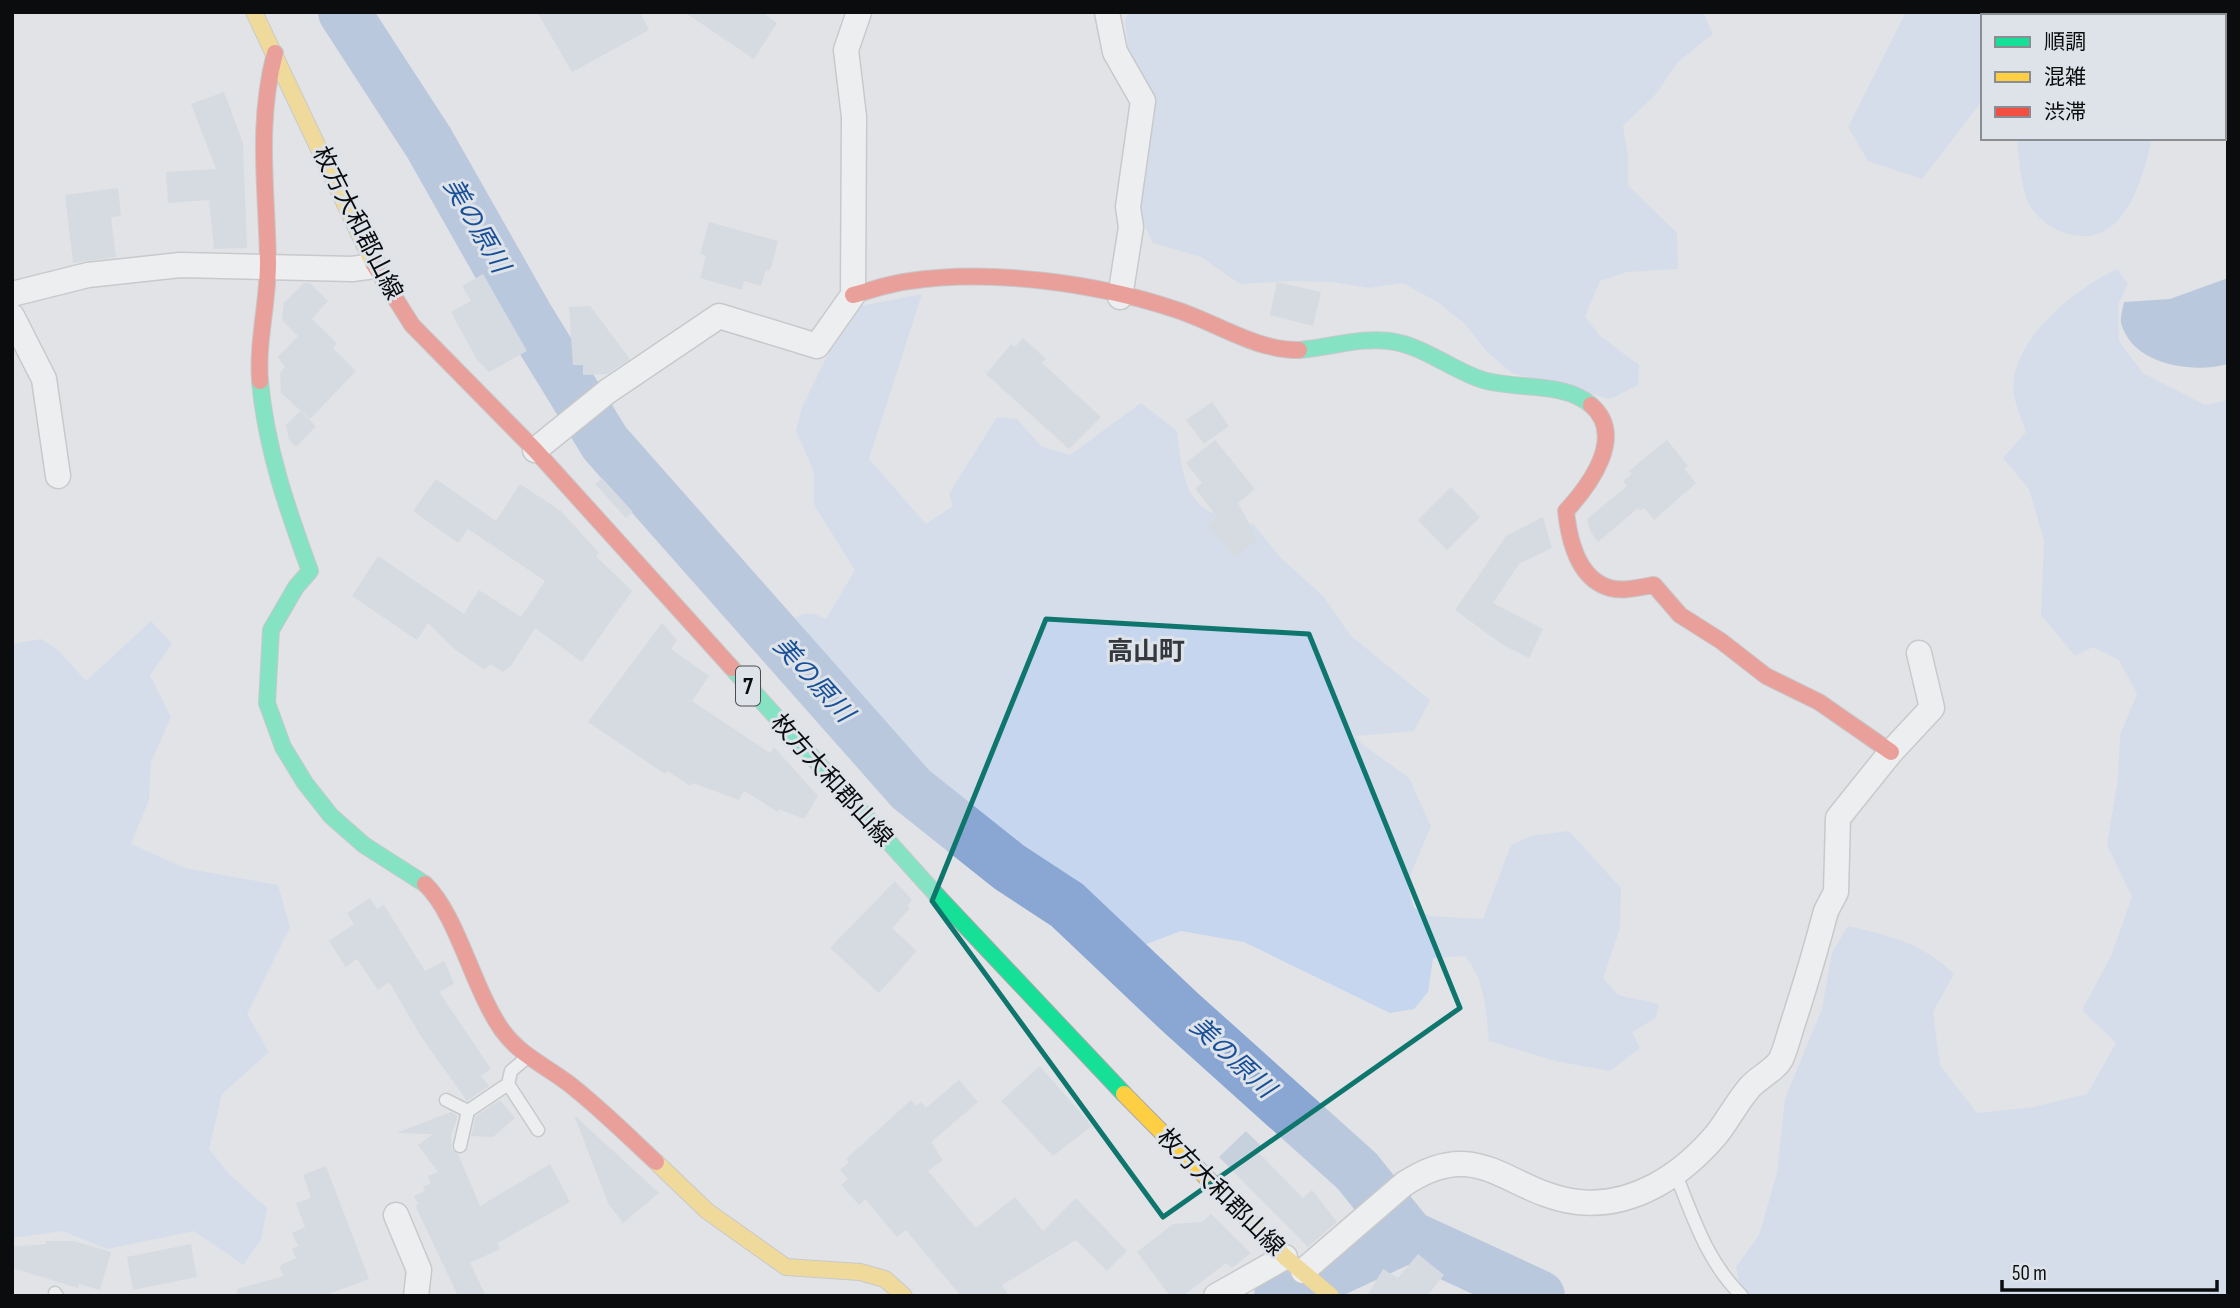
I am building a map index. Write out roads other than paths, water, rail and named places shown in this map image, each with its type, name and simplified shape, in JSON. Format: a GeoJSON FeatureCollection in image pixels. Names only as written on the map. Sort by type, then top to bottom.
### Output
{"type":"FeatureCollection","features":[{"type":"Feature","properties":{"kind":"street","name":"枚方大和郡山線"},"geometry":{"type":"LineString","coordinates":[[254,12],[374,267],[412,325],[535,450],[942,901],[1164,1136],[1294,1264],[1331,1296]]}},
{"type":"Feature","properties":{"kind":"street"},"geometry":{"type":"LineString","coordinates":[[535,450],[608,391],[719,316],[817,346],[853,295],[854,117],[846,50],[859,12]]}},
{"type":"Feature","properties":{"kind":"street"},"geometry":{"type":"LineString","coordinates":[[1107,12],[1115,52],[1143,101],[1128,207],[1131,227],[1121,297]]}},
{"type":"Feature","properties":{"kind":"street"},"geometry":{"type":"LineString","coordinates":[[275,53],[265,90],[262,172],[268,265],[258,357],[263,413],[277,481],[310,572],[296,587],[271,630],[267,703],[283,747],[304,783],[331,816],[364,845],[427,885],[442,903],[475,984],[502,1030],[527,1058],[566,1082],[608,1117],[707,1211],[786,1267],[860,1272],[885,1279],[905,1296]]}},
{"type":"Feature","properties":{"kind":"street"},"geometry":{"type":"LineString","coordinates":[[12,294],[88,275],[180,265],[352,269],[374,267]]}},
{"type":"Feature","properties":{"kind":"street"},"geometry":{"type":"LineString","coordinates":[[853,295],[913,280],[1041,282],[1161,305],[1210,322],[1251,341],[1284,350],[1316,351],[1375,340],[1407,343],[1482,380],[1574,395],[1595,408],[1605,433],[1601,460],[1588,488],[1566,510],[1567,536],[1587,574],[1611,588],[1654,585],[1680,615],[1721,640],[1766,676],[1819,702],[1891,752]]}},
{"type":"Feature","properties":{"kind":"street"},"geometry":{"type":"LineString","coordinates":[[12,316],[44,379],[58,476]]}},
{"type":"Feature","properties":{"kind":"street"},"geometry":{"type":"LineString","coordinates":[[1216,1296],[1294,1264],[1422,1172],[1450,1163],[1477,1165],[1556,1197],[1578,1202],[1609,1201],[1644,1191],[1676,1175],[1716,1135],[1751,1086],[1780,1061],[1826,911],[1836,892],[1838,818],[1891,752],[1932,708],[1919,653]]}},
{"type":"Feature","properties":{"kind":"street"},"geometry":{"type":"LineString","coordinates":[[396,1216],[419,1270],[416,1296]]}},
{"type":"Feature","properties":{"kind":"lane"},"geometry":{"type":"LineString","coordinates":[[460,1146],[468,1111],[508,1084],[511,1071],[527,1058]]}},
{"type":"Feature","properties":{"kind":"lane"},"geometry":{"type":"LineString","coordinates":[[508,1084],[538,1130]]}},
{"type":"Feature","properties":{"kind":"lane"},"geometry":{"type":"LineString","coordinates":[[446,1100],[468,1111]]}},
{"type":"Feature","properties":{"kind":"lane"},"geometry":{"type":"LineString","coordinates":[[1676,1175],[1706,1251],[1727,1281],[1742,1296]]}},
{"type":"Feature","properties":{"kind":"water"},"geometry":{"type":"Polygon","coordinates":[[[2228,278],[2228,364],[2198,368],[2166,363],[2137,349],[2127,337],[2121,323],[2124,302],[2170,299],[2228,278]]]}},
{"type":"Feature","properties":{"kind":"waterway","name":"美の原川"},"geometry":{"type":"LineString","coordinates":[[344,12],[429,143],[527,316],[605,443],[911,789],[1009,867],[1067,905],[1181,1013],[1357,1171],[1409,1236],[1539,1296]]}},
{"type":"Feature","properties":{"kind":"waterway"},"geometry":{"type":"LineString","coordinates":[[1280,1296],[1409,1236]]}},
{"type":"Feature","properties":{"kind":"district","name":"高山町"},"geometry":{"type":"Point","coordinates":[1146,651]}}]}
